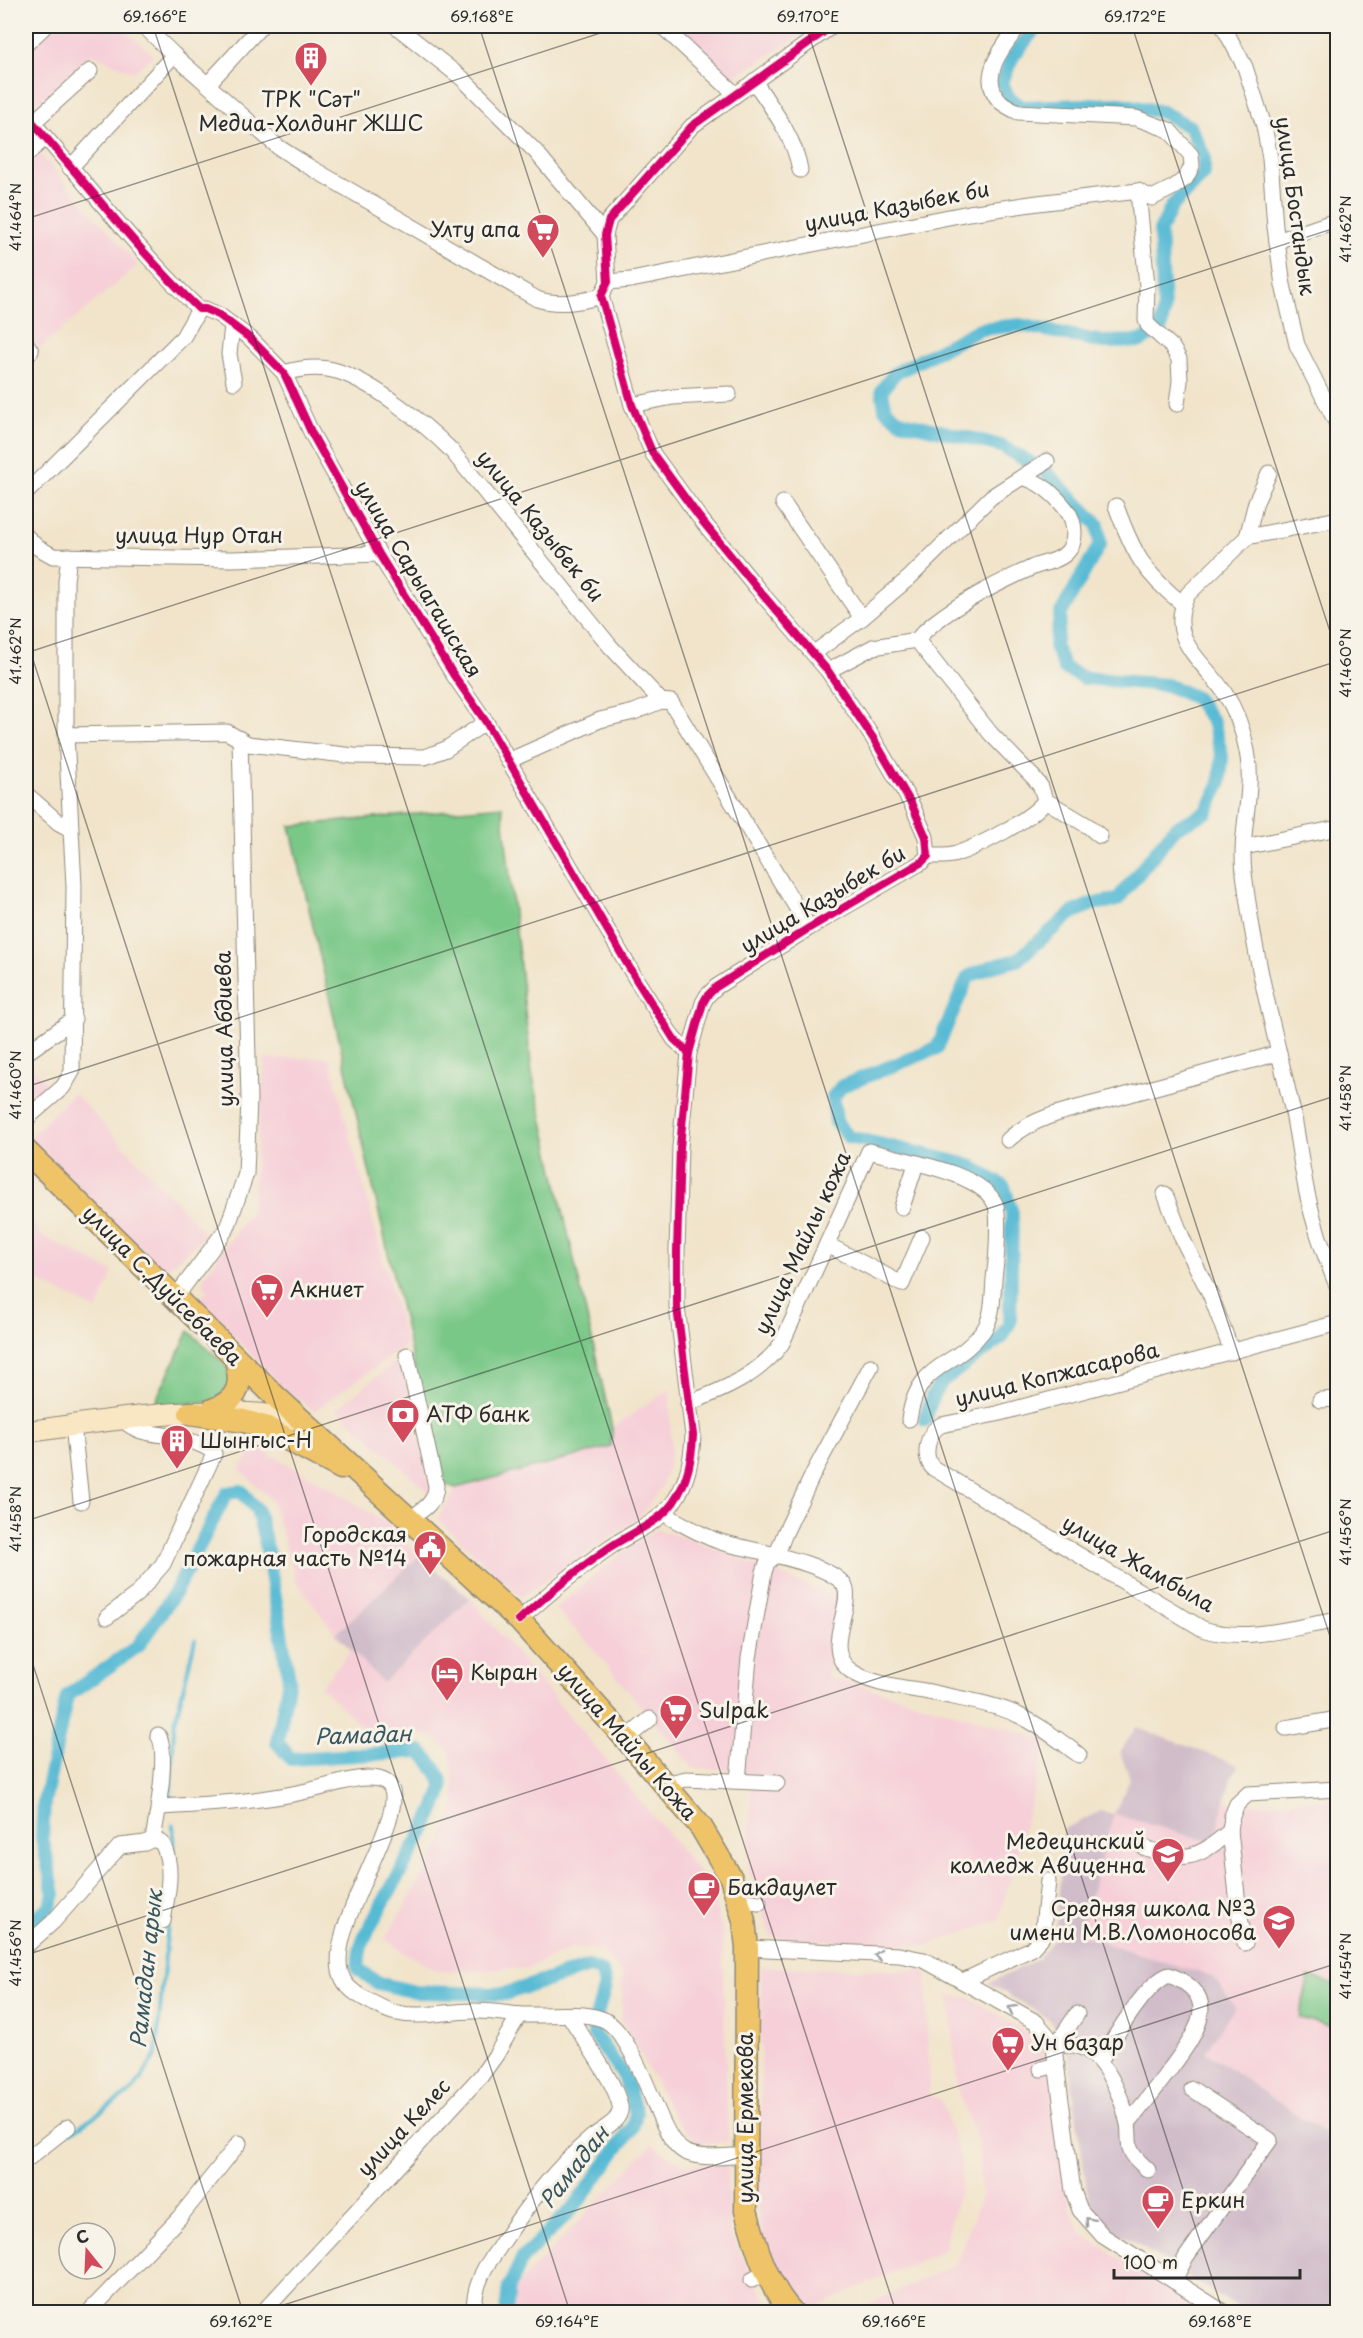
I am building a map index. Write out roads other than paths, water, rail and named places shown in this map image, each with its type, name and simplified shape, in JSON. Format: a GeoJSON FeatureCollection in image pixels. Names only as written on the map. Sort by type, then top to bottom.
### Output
{"type":"FeatureCollection","features":[{"type":"Feature","properties":{"kind":"main road","name":"улица С.Дуйсебаева"},"geometry":{"type":"LineString","coordinates":[[26,1151],[234,1357],[301,1420]]}},
{"type":"Feature","properties":{"kind":"main road"},"geometry":{"type":"LineString","coordinates":[[201,1412],[227,1403],[238,1388],[240,1375],[234,1357]]}},
{"type":"Feature","properties":{"kind":"main road"},"geometry":{"type":"LineString","coordinates":[[201,1412],[265,1427],[338,1467],[359,1474]]}},
{"type":"Feature","properties":{"kind":"main road","name":"улица Майлы Кожа"},"geometry":{"type":"LineString","coordinates":[[301,1420],[519,1620],[701,1827],[731,1878],[749,1901],[744,1920],[747,1948]]}},
{"type":"Feature","properties":{"kind":"main road","name":"улица Ермекова"},"geometry":{"type":"LineString","coordinates":[[747,1948],[746,2210],[754,2242],[766,2271],[792,2313]]}},
{"type":"Feature","properties":{"kind":"street"},"geometry":{"type":"LineString","coordinates":[[208,84],[261,26]]}},
{"type":"Feature","properties":{"kind":"street"},"geometry":{"type":"LineString","coordinates":[[396,26],[463,79],[536,152],[605,236]]}},
{"type":"Feature","properties":{"kind":"street"},"geometry":{"type":"LineString","coordinates":[[662,26],[735,94]]}},
{"type":"Feature","properties":{"kind":"street","name":"улица Казыбек би"},"geometry":{"type":"LineString","coordinates":[[832,26],[735,94],[692,126],[676,142],[609,220],[605,236],[604,289],[632,405],[653,454],[663,470],[757,588],[828,671],[873,738],[912,806],[926,837],[928,856]]}},
{"type":"Feature","properties":{"kind":"street","name":"улица Казыбек би"},"geometry":{"type":"LineString","coordinates":[[154,29],[174,55],[278,147],[531,296],[548,303],[569,303],[631,280],[969,213],[1138,192],[1152,198],[1174,188],[1186,178],[1192,166],[1191,154],[1169,130],[1136,118],[1018,112],[1002,102],[995,94],[992,69],[996,57],[1019,26]]}},
{"type":"Feature","properties":{"kind":"street","name":"улица Бостандык"},"geometry":{"type":"LineString","coordinates":[[1223,26],[1245,67],[1264,126],[1270,158],[1283,285],[1297,345],[1338,426]]}},
{"type":"Feature","properties":{"kind":"street"},"geometry":{"type":"LineString","coordinates":[[26,44],[44,27]]}},
{"type":"Feature","properties":{"kind":"street"},"geometry":{"type":"LineString","coordinates":[[70,168],[174,55]]}},
{"type":"Feature","properties":{"kind":"street"},"geometry":{"type":"LineString","coordinates":[[28,122],[90,71]]}},
{"type":"Feature","properties":{"kind":"street"},"geometry":{"type":"LineString","coordinates":[[754,81],[775,112],[798,159],[800,170]]}},
{"type":"Feature","properties":{"kind":"street","name":"улица Сарыагашская"},"geometry":{"type":"LineString","coordinates":[[28,122],[45,138],[147,257],[199,309],[219,315],[251,339],[284,373],[312,434],[379,554],[453,675],[486,723],[631,971],[674,1039],[689,1053]]}},
{"type":"Feature","properties":{"kind":"street"},"geometry":{"type":"LineString","coordinates":[[26,155],[45,138]]}},
{"type":"Feature","properties":{"kind":"street"},"geometry":{"type":"LineString","coordinates":[[1138,192],[1147,286],[1146,320],[1148,325],[1172,347],[1179,359],[1180,381],[1177,404]]}},
{"type":"Feature","properties":{"kind":"street"},"geometry":{"type":"LineString","coordinates":[[1277,240],[1338,220]]}},
{"type":"Feature","properties":{"kind":"street"},"geometry":{"type":"LineString","coordinates":[[26,493],[183,337],[199,309]]}},
{"type":"Feature","properties":{"kind":"street"},"geometry":{"type":"LineString","coordinates":[[232,325],[230,354],[234,382]]}},
{"type":"Feature","properties":{"kind":"street","name":"улица Казыбек би"},"geometry":{"type":"LineString","coordinates":[[284,373],[321,369],[340,372],[392,402],[435,434],[451,450],[610,646],[661,701],[671,702],[809,928]]}},
{"type":"Feature","properties":{"kind":"street"},"geometry":{"type":"LineString","coordinates":[[632,405],[673,397],[729,394]]}},
{"type":"Feature","properties":{"kind":"street"},"geometry":{"type":"LineString","coordinates":[[814,653],[862,618],[909,578],[991,497],[1047,461]]}},
{"type":"Feature","properties":{"kind":"street"},"geometry":{"type":"LineString","coordinates":[[1269,473],[1256,502],[1247,537],[1188,594],[1183,604],[1182,634],[1187,647],[1223,691],[1244,731],[1250,771],[1244,871],[1255,940],[1293,1112],[1309,1204],[1318,1239],[1338,1288]]}},
{"type":"Feature","properties":{"kind":"street"},"geometry":{"type":"LineString","coordinates":[[828,671],[873,647],[917,640],[929,628],[961,606],[1026,570],[1057,559],[1068,550],[1074,540],[1074,525],[1069,513],[1050,492],[1027,474]]}},
{"type":"Feature","properties":{"kind":"street"},"geometry":{"type":"LineString","coordinates":[[783,502],[862,618]]}},
{"type":"Feature","properties":{"kind":"street"},"geometry":{"type":"LineString","coordinates":[[1116,506],[1128,538],[1148,573],[1183,604]]}},
{"type":"Feature","properties":{"kind":"street"},"geometry":{"type":"LineString","coordinates":[[1247,537],[1338,519]]}},
{"type":"Feature","properties":{"kind":"street","name":"улица Нур Отан"},"geometry":{"type":"LineString","coordinates":[[26,536],[37,547],[53,556],[232,559],[379,554]]}},
{"type":"Feature","properties":{"kind":"street"},"geometry":{"type":"LineString","coordinates":[[26,1119],[63,1087],[72,1072],[74,886],[66,735],[66,581],[69,556]]}},
{"type":"Feature","properties":{"kind":"street"},"geometry":{"type":"LineString","coordinates":[[917,640],[992,734],[1034,778],[1041,787],[1045,800],[1088,826],[1100,837]]}},
{"type":"Feature","properties":{"kind":"street"},"geometry":{"type":"LineString","coordinates":[[508,761],[600,720],[634,712],[661,701]]}},
{"type":"Feature","properties":{"kind":"street"},"geometry":{"type":"LineString","coordinates":[[66,735],[227,732],[248,744],[354,756],[425,757],[446,749],[486,723]]}},
{"type":"Feature","properties":{"kind":"street","name":"улица Абдиева"},"geometry":{"type":"LineString","coordinates":[[175,1298],[228,1228],[246,1174],[249,1099],[240,739]]}},
{"type":"Feature","properties":{"kind":"street"},"geometry":{"type":"LineString","coordinates":[[26,795],[59,824],[70,829]]}},
{"type":"Feature","properties":{"kind":"street","name":"улица Казыбек би"},"geometry":{"type":"LineString","coordinates":[[519,1620],[550,1592],[610,1547],[667,1509],[679,1491],[692,1456],[693,1435],[677,1307],[680,1147],[689,1053],[706,996],[716,987],[809,928],[922,862],[928,856],[955,855],[1035,812],[1045,800]]}},
{"type":"Feature","properties":{"kind":"street"},"geometry":{"type":"LineString","coordinates":[[1244,847],[1338,828]]}},
{"type":"Feature","properties":{"kind":"street"},"geometry":{"type":"LineString","coordinates":[[26,1046],[29,1050],[74,1019]]}},
{"type":"Feature","properties":{"kind":"street"},"geometry":{"type":"LineString","coordinates":[[1008,1140],[1030,1124],[1067,1112],[1279,1053]]}},
{"type":"Feature","properties":{"kind":"street","name":"улица Майлы кожа"},"geometry":{"type":"LineString","coordinates":[[688,1403],[733,1383],[774,1355],[782,1343],[828,1245],[869,1151],[956,1175],[976,1184],[989,1194],[997,1210],[996,1259],[989,1321],[972,1342],[924,1378],[911,1406],[909,1419]]}},
{"type":"Feature","properties":{"kind":"street"},"geometry":{"type":"LineString","coordinates":[[902,1207],[916,1164]]}},
{"type":"Feature","properties":{"kind":"street"},"geometry":{"type":"LineString","coordinates":[[1165,1194],[1183,1240],[1211,1296],[1232,1352]]}},
{"type":"Feature","properties":{"kind":"street"},"geometry":{"type":"LineString","coordinates":[[828,1245],[902,1284],[922,1237]]}},
{"type":"Feature","properties":{"kind":"street","name":"улица Копжасарова"},"geometry":{"type":"LineString","coordinates":[[933,1468],[928,1462],[927,1448],[938,1426],[996,1414],[1338,1323]]}},
{"type":"Feature","properties":{"kind":"street"},"geometry":{"type":"LineString","coordinates":[[407,1354],[436,1486],[436,1496],[431,1503],[410,1519]]}},
{"type":"Feature","properties":{"kind":"street"},"geometry":{"type":"LineString","coordinates":[[738,1780],[749,1658],[764,1572],[767,1563],[777,1554],[815,1470],[871,1366]]}},
{"type":"Feature","properties":{"kind":"street"},"geometry":{"type":"LineString","coordinates":[[1320,1400],[1338,1399]]}},
{"type":"Feature","properties":{"kind":"street"},"geometry":{"type":"LineString","coordinates":[[26,1431],[123,1418],[201,1412],[270,1414],[301,1420]]}},
{"type":"Feature","properties":{"kind":"street"},"geometry":{"type":"LineString","coordinates":[[107,1617],[137,1594],[163,1563],[214,1454],[213,1451],[198,1443],[127,1426],[123,1418]]}},
{"type":"Feature","properties":{"kind":"street"},"geometry":{"type":"LineString","coordinates":[[73,1425],[81,1501]]}},
{"type":"Feature","properties":{"kind":"street","name":"улица Жамбыла"},"geometry":{"type":"LineString","coordinates":[[933,1468],[1203,1629],[1218,1634],[1237,1635],[1338,1620]]}},
{"type":"Feature","properties":{"kind":"street"},"geometry":{"type":"LineString","coordinates":[[667,1509],[671,1518],[719,1541],[777,1554],[833,1575],[846,1588],[847,1596],[838,1645],[849,1670],[863,1677],[938,1693],[1017,1714],[1079,1755]]}},
{"type":"Feature","properties":{"kind":"street"},"geometry":{"type":"LineString","coordinates":[[626,1739],[650,1719]]}},
{"type":"Feature","properties":{"kind":"street"},"geometry":{"type":"LineString","coordinates":[[1286,1728],[1338,1719]]}},
{"type":"Feature","properties":{"kind":"street"},"geometry":{"type":"LineString","coordinates":[[153,1839],[159,1807],[163,1750],[158,1735]]}},
{"type":"Feature","properties":{"kind":"street"},"geometry":{"type":"LineString","coordinates":[[159,1807],[209,1805],[270,1798],[348,1780],[378,1779],[386,1782],[392,1787],[394,1804],[390,1819],[341,1934],[339,1970],[343,1980],[361,1997],[396,2013],[420,2015],[475,2011],[519,2015],[569,2015],[596,2018],[611,2024],[624,2040],[675,2144],[687,2153],[717,2162],[746,2155]]}},
{"type":"Feature","properties":{"kind":"street"},"geometry":{"type":"LineString","coordinates":[[664,1784],[686,1779],[777,1783]]}},
{"type":"Feature","properties":{"kind":"street"},"geometry":{"type":"LineString","coordinates":[[1245,1943],[1239,1913],[1230,1832],[1232,1816],[1237,1804],[1248,1794],[1338,1789]]}},
{"type":"Feature","properties":{"kind":"street"},"geometry":{"type":"LineString","coordinates":[[1143,1847],[1173,1857],[1191,1856],[1216,1843],[1230,1832]]}},
{"type":"Feature","properties":{"kind":"street"},"geometry":{"type":"LineString","coordinates":[[153,1839],[162,1843],[169,1860],[170,1876],[163,1921]]}},
{"type":"Feature","properties":{"kind":"street"},"geometry":{"type":"LineString","coordinates":[[26,1946],[53,1922],[120,1846],[145,1843],[153,1839]]}},
{"type":"Feature","properties":{"kind":"street"},"geometry":{"type":"LineString","coordinates":[[963,1981],[1030,1949],[1039,1942],[1042,1937],[1048,1881]]}},
{"type":"Feature","properties":{"kind":"street"},"geometry":{"type":"LineString","coordinates":[[747,1948],[898,1955],[924,1960],[1036,2022],[1048,2036],[1054,2048],[1074,2191],[1080,2210],[1103,2236],[1223,2313]]}},
{"type":"Feature","properties":{"kind":"street"},"geometry":{"type":"LineString","coordinates":[[1100,2061],[1134,2009],[1158,1979],[1169,1975],[1188,1983],[1197,1995],[1200,2005],[1201,2014],[1195,2035],[1128,2123]]}},
{"type":"Feature","properties":{"kind":"street"},"geometry":{"type":"LineString","coordinates":[[1054,2048],[1077,2014]]}},
{"type":"Feature","properties":{"kind":"street","name":"улица Келес"},"geometry":{"type":"LineString","coordinates":[[263,2313],[473,2085],[496,2055],[519,2015]]}},
{"type":"Feature","properties":{"kind":"street"},"geometry":{"type":"LineString","coordinates":[[474,2313],[474,2302],[481,2274],[525,2209],[590,2138],[615,2121],[620,2112],[620,2106],[611,2084],[569,2015]]}},
{"type":"Feature","properties":{"kind":"street"},"geometry":{"type":"LineString","coordinates":[[1054,2048],[1068,2044],[1080,2047],[1100,2061],[1122,2101],[1128,2123],[1131,2149],[1135,2157],[1148,2170]]}},
{"type":"Feature","properties":{"kind":"street"},"geometry":{"type":"LineString","coordinates":[[1041,2069],[1057,2065]]}},
{"type":"Feature","properties":{"kind":"street"},"geometry":{"type":"LineString","coordinates":[[1174,2281],[1186,2257],[1270,2139],[1192,2089]]}},
{"type":"Feature","properties":{"kind":"street"},"geometry":{"type":"LineString","coordinates":[[26,2160],[68,2127]]}},
{"type":"Feature","properties":{"kind":"street"},"geometry":{"type":"LineString","coordinates":[[89,2313],[179,2218],[239,2143]]}},
{"type":"Feature","properties":{"kind":"waterway"},"geometry":{"type":"LineString","coordinates":[[925,1420],[932,1397],[942,1381],[1001,1338],[1010,1322],[1012,1213],[1004,1187],[969,1165],[849,1137],[836,1122],[833,1097],[842,1086],[937,1048],[968,977],[990,967],[1017,960],[1072,913],[1092,904],[1117,900],[1175,828],[1207,812],[1220,783],[1222,756],[1213,722],[1196,698],[1167,685],[1084,678],[1064,668],[1055,646],[1061,613],[1100,544],[1098,525],[1044,470],[1001,446],[900,421],[885,409],[882,390],[894,374],[980,329],[1020,325],[1103,342],[1141,341],[1161,328],[1164,309],[1160,231],[1172,206],[1204,174],[1204,156],[1190,127],[1162,112],[1120,104],[1022,107],[1008,97],[1002,82],[1012,58],[1037,26]]}},
{"type":"Feature","properties":{"kind":"waterway","name":"Рамадан"},"geometry":{"type":"LineString","coordinates":[[26,1927],[50,1906],[54,1894],[42,1837],[44,1802],[67,1696],[138,1646],[174,1594],[227,1493],[241,1491],[257,1510],[266,1544],[289,1679],[277,1742],[291,1759],[420,1751],[434,1767],[441,1781],[440,1797],[432,1815],[361,1946],[358,1969],[378,1983],[415,1992],[504,1994],[589,1967],[602,1972],[605,1986],[595,2021],[594,2034],[624,2076],[636,2113],[632,2128],[575,2206],[523,2257],[509,2287],[506,2312]]}},
{"type":"Feature","properties":{"kind":"waterway","name":"Рамадан арык"},"geometry":{"type":"LineString","coordinates":[[175,1800],[170,1796],[174,1726],[195,1640]]}},
{"type":"Feature","properties":{"kind":"waterway","name":"Рамадан арык"},"geometry":{"type":"LineString","coordinates":[[173,1825],[174,1857]]}},
{"type":"Feature","properties":{"kind":"waterway","name":"Рамадан арык"},"geometry":{"type":"LineString","coordinates":[[71,2132],[134,2089],[156,2055],[168,1922]]}},
{"type":"Feature","properties":{"kind":"place","name":"ТРК \"Сәт\" Медиа-Холдинг ЖШС"},"geometry":{"type":"Point","coordinates":[311,87]}},
{"type":"Feature","properties":{"kind":"place","name":"Улту апа"},"geometry":{"type":"Point","coordinates":[543,259]}},
{"type":"Feature","properties":{"kind":"place","name":"Акниет"},"geometry":{"type":"Point","coordinates":[267,1319]}},
{"type":"Feature","properties":{"kind":"place","name":"АТФ банк"},"geometry":{"type":"Point","coordinates":[403,1444]}},
{"type":"Feature","properties":{"kind":"place","name":"Шынгыс-Н"},"geometry":{"type":"Point","coordinates":[177,1470]}},
{"type":"Feature","properties":{"kind":"place","name":"Городская пожарная часть №14"},"geometry":{"type":"Point","coordinates":[430,1576]}},
{"type":"Feature","properties":{"kind":"place","name":"Кыран"},"geometry":{"type":"Point","coordinates":[447,1702]}},
{"type":"Feature","properties":{"kind":"place","name":"Sulpak"},"geometry":{"type":"Point","coordinates":[676,1740]}},
{"type":"Feature","properties":{"kind":"place","name":"Медецинский колледж Авиценна"},"geometry":{"type":"Point","coordinates":[1168,1883]}},
{"type":"Feature","properties":{"kind":"place","name":"Бакдаулет"},"geometry":{"type":"Point","coordinates":[704,1917]}},
{"type":"Feature","properties":{"kind":"place","name":"Средняя школа №3 имени М.В.Ломоносова"},"geometry":{"type":"Point","coordinates":[1279,1950]}},
{"type":"Feature","properties":{"kind":"place","name":"Ун базар"},"geometry":{"type":"Point","coordinates":[1008,2072]}},
{"type":"Feature","properties":{"kind":"place","name":"Еркин"},"geometry":{"type":"Point","coordinates":[1158,2230]}}]}
